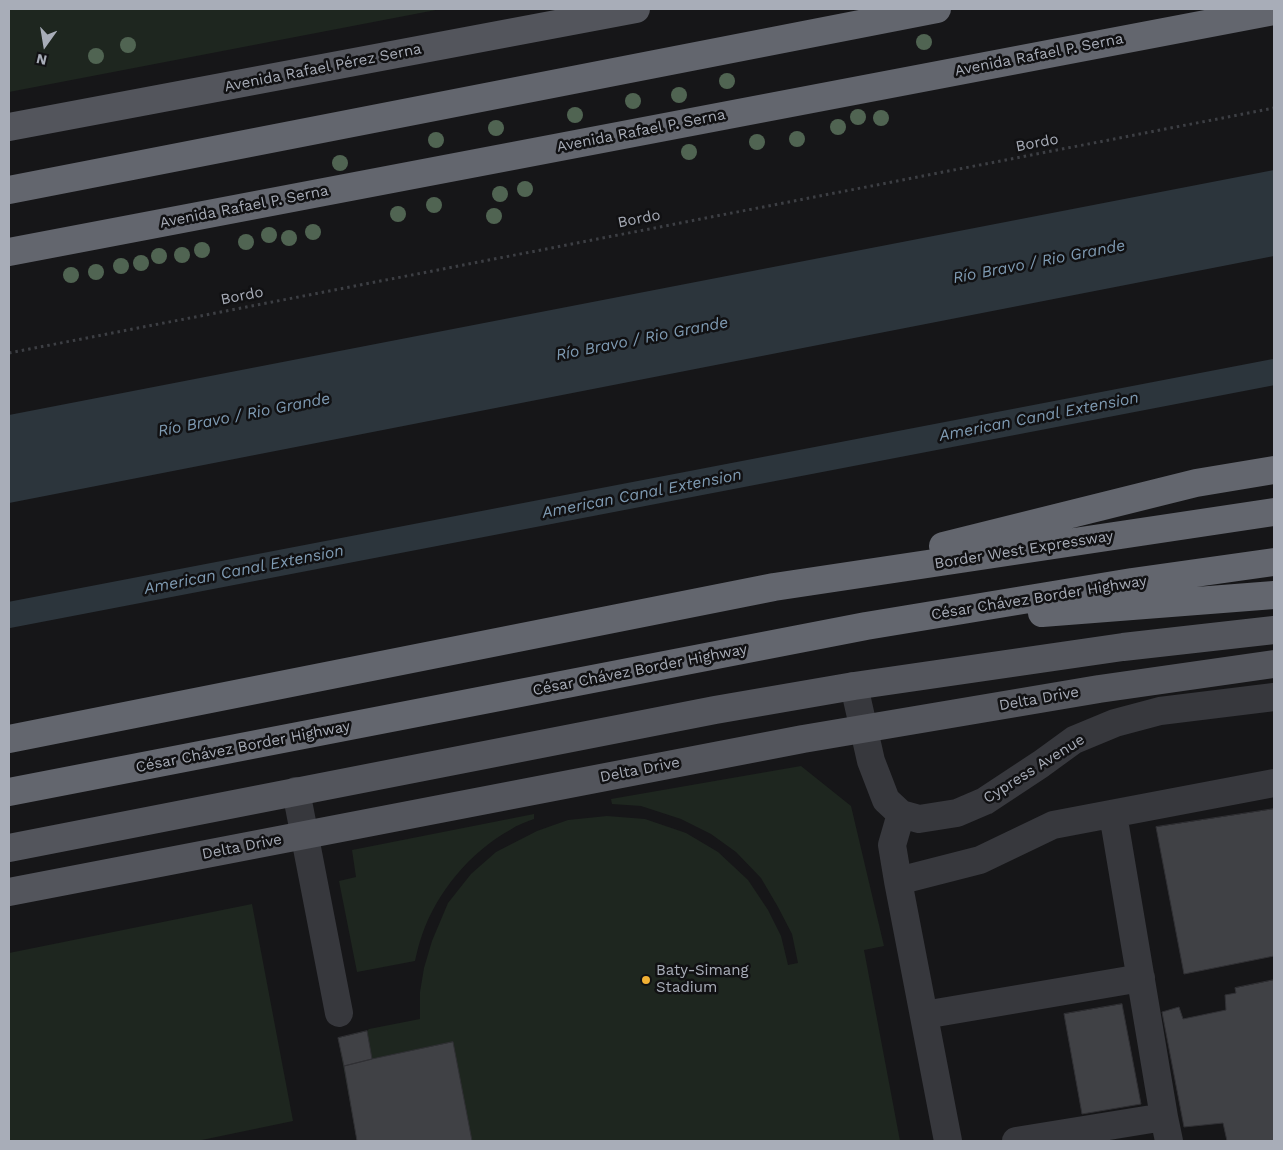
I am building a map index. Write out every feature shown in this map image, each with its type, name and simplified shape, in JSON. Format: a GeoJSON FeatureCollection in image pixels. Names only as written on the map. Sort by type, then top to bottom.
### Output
{"type":"FeatureCollection","features":[{"type":"Feature","properties":{"kind":"highway"},"geometry":{"type":"LineString","coordinates":[[9,190],[937,9]]}},
{"type":"Feature","properties":{"kind":"highway","name":"Avenida Rafael P. Serna"},"geometry":{"type":"LineString","coordinates":[[9,252],[1274,11]]}},
{"type":"Feature","properties":{"kind":"highway"},"geometry":{"type":"LineString","coordinates":[[9,739],[774,587],[1196,483],[1274,470]]}},
{"type":"Feature","properties":{"kind":"highway","name":"Border West Expressway"},"geometry":{"type":"LineString","coordinates":[[774,587],[1274,512]]}},
{"type":"Feature","properties":{"kind":"highway","name":"César Chávez Border Highway"},"geometry":{"type":"LineString","coordinates":[[9,792],[866,626],[1132,582],[1274,562]]}},
{"type":"Feature","properties":{"kind":"highway"},"geometry":{"type":"LineString","coordinates":[[866,626],[1274,595]]}},
{"type":"Feature","properties":{"kind":"main road","name":"Avenida Rafael Pérez Serna"},"geometry":{"type":"LineString","coordinates":[[9,127],[636,9]]}},
{"type":"Feature","properties":{"kind":"main road"},"geometry":{"type":"LineString","coordinates":[[9,848],[714,710],[854,686],[1123,647],[1274,630]]}},
{"type":"Feature","properties":{"kind":"main road","name":"Delta Drive"},"geometry":{"type":"LineString","coordinates":[[9,892],[803,738],[1098,689],[1274,664]]}},
{"type":"Feature","properties":{"kind":"street"},"geometry":{"type":"LineString","coordinates":[[854,686],[871,761],[886,800],[902,814],[892,844],[948,1141]]}},
{"type":"Feature","properties":{"kind":"street","name":"Cypress Avenue"},"geometry":{"type":"LineString","coordinates":[[902,814],[919,819],[957,813],[985,801],[1074,740],[1115,723],[1160,711],[1274,697]]}},
{"type":"Feature","properties":{"kind":"street"},"geometry":{"type":"LineString","coordinates":[[898,881],[980,860],[1053,825],[1274,783]]}},
{"type":"Feature","properties":{"kind":"street"},"geometry":{"type":"LineString","coordinates":[[296,792],[339,1012]]}},
{"type":"Feature","properties":{"kind":"street"},"geometry":{"type":"LineString","coordinates":[[1016,1141],[1166,1129],[1113,814]]}},
{"type":"Feature","properties":{"kind":"street"},"geometry":{"type":"LineString","coordinates":[[924,1015],[1141,978]]}},
{"type":"Feature","properties":{"kind":"path","name":"Bordo"},"geometry":{"type":"LineString","coordinates":[[9,352],[1274,108]]}},
{"type":"Feature","properties":{"kind":"shaded area"},"geometry":{"type":"Polygon","coordinates":[[[9,9],[441,9],[9,92],[9,9]]]}},
{"type":"Feature","properties":{"kind":"shaded area","name":"Baty-Simang Stadium"},"geometry":{"type":"Polygon","coordinates":[[[801,766],[851,806],[884,946],[864,950],[900,1141],[357,1141],[338,1038],[369,1029],[420,1019],[420,992],[424,968],[432,941],[448,903],[471,874],[496,852],[537,831],[568,820],[607,816],[645,819],[686,833],[718,852],[748,880],[768,910],[781,936],[788,965],[798,963],[792,934],[778,907],[761,878],[736,852],[711,834],[681,819],[641,806],[612,804],[611,799],[801,766]]]}},
{"type":"Feature","properties":{"kind":"shaded area"},"geometry":{"type":"Polygon","coordinates":[[[534,814],[534,819],[513,828],[481,850],[457,875],[436,904],[428,919],[415,961],[357,972],[339,881],[356,877],[352,850],[534,814]]]}},
{"type":"Feature","properties":{"kind":"shaded area"},"geometry":{"type":"Polygon","coordinates":[[[252,904],[293,1121],[197,1141],[9,1141],[9,953],[252,904]]]}},
{"type":"Feature","properties":{"kind":"water","name":"Río Bravo / Rio Grande"},"geometry":{"type":"Polygon","coordinates":[[[1274,170],[1274,256],[9,503],[9,415],[1274,170]]]}},
{"type":"Feature","properties":{"kind":"building"},"geometry":{"type":"Polygon","coordinates":[[[1274,809],[1274,956],[1184,974],[1156,827],[1274,809]]]}},
{"type":"Feature","properties":{"kind":"building"},"geometry":{"type":"Polygon","coordinates":[[[1274,980],[1274,1141],[1227,1141],[1223,1123],[1184,1127],[1162,1012],[1179,1007],[1183,1019],[1226,1010],[1225,995],[1236,993],[1235,988],[1274,980]]]}},
{"type":"Feature","properties":{"kind":"building"},"geometry":{"type":"Polygon","coordinates":[[[1122,1004],[1141,1104],[1082,1114],[1064,1014],[1122,1004]]]}},
{"type":"Feature","properties":{"kind":"building"},"geometry":{"type":"Polygon","coordinates":[[[367,1031],[372,1059],[344,1066],[338,1038],[367,1031]]]}},
{"type":"Feature","properties":{"kind":"building"},"geometry":{"type":"Polygon","coordinates":[[[453,1042],[472,1141],[357,1141],[344,1066],[453,1042]]]}},
{"type":"Feature","properties":{"kind":"waterway","name":"American Canal Extension"},"geometry":{"type":"LineString","coordinates":[[9,615],[1274,372]]}},
{"type":"Feature","properties":{"kind":"place","name":"Baty-Simang Stadium"},"geometry":{"type":"Point","coordinates":[646,980]}}]}
